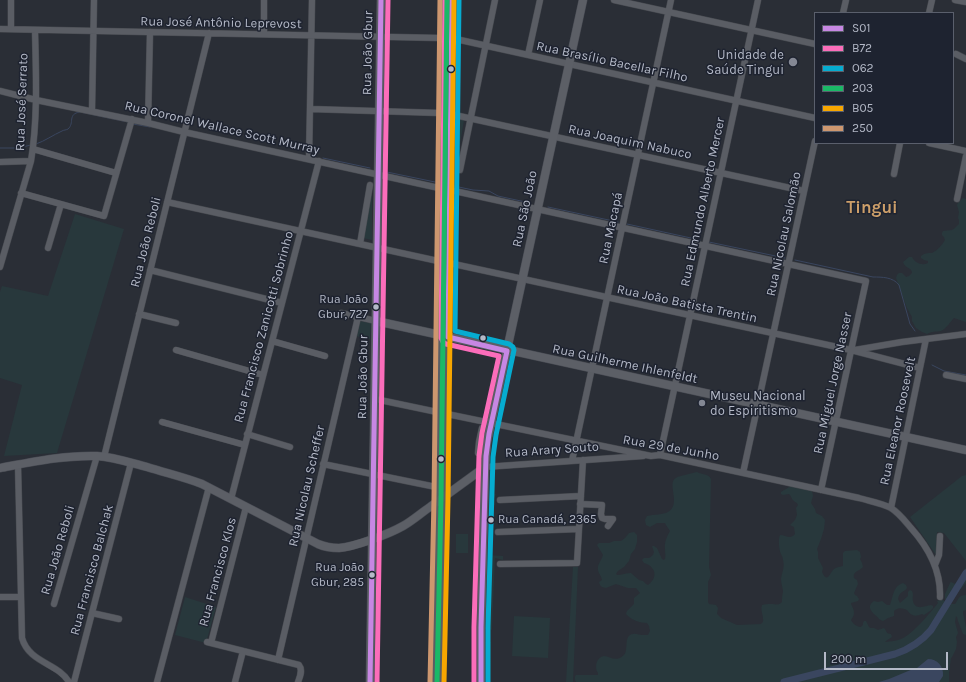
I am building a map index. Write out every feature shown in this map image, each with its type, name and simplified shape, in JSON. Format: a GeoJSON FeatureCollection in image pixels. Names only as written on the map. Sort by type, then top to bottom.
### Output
{"type":"FeatureCollection","features":[{"type":"Feature","properties":{"kind":"main road","name":"Rua João Gbur"},"geometry":{"type":"LineString","coordinates":[[370,682],[381,0]]}},
{"type":"Feature","properties":{"kind":"main road","name":"Rua São João"},"geometry":{"type":"LineString","coordinates":[[481,682],[485,467],[488,438],[583,0]]}},
{"type":"Feature","properties":{"kind":"main road","name":"Rua Guilherme Ihlenfeldt"},"geometry":{"type":"LineString","coordinates":[[376,322],[966,450]]}},
{"type":"Feature","properties":{"kind":"main road"},"geometry":{"type":"LineString","coordinates":[[0,468],[56,459],[100,456],[131,463],[209,487],[306,538],[322,545],[334,548],[347,546],[373,538],[404,526],[485,467]]}},
{"type":"Feature","properties":{"kind":"street"},"geometry":{"type":"LineString","coordinates":[[11,0],[11,29]]}},
{"type":"Feature","properties":{"kind":"street"},"geometry":{"type":"LineString","coordinates":[[92,111],[94,0]]}},
{"type":"Feature","properties":{"kind":"street"},"geometry":{"type":"LineString","coordinates":[[264,0],[264,34]]}},
{"type":"Feature","properties":{"kind":"street"},"geometry":{"type":"LineString","coordinates":[[308,159],[312,0]]}},
{"type":"Feature","properties":{"kind":"street"},"geometry":{"type":"LineString","coordinates":[[432,682],[447,414],[438,261],[442,0]]}},
{"type":"Feature","properties":{"kind":"street"},"geometry":{"type":"LineString","coordinates":[[442,682],[441,500],[436,487],[436,412],[449,263],[452,0]]}},
{"type":"Feature","properties":{"kind":"street"},"geometry":{"type":"LineString","coordinates":[[460,170],[495,0]]}},
{"type":"Feature","properties":{"kind":"street"},"geometry":{"type":"LineString","coordinates":[[528,55],[540,0]]}},
{"type":"Feature","properties":{"kind":"street"},"geometry":{"type":"LineString","coordinates":[[614,0],[814,44]]}},
{"type":"Feature","properties":{"kind":"street","name":"Rua Macapá"},"geometry":{"type":"LineString","coordinates":[[572,461],[671,0]]}},
{"type":"Feature","properties":{"kind":"street","name":"Rua Edmundo Alberto Mercer"},"geometry":{"type":"LineString","coordinates":[[660,455],[758,0]]}},
{"type":"Feature","properties":{"kind":"street"},"geometry":{"type":"LineString","coordinates":[[843,12],[846,0]]}},
{"type":"Feature","properties":{"kind":"street"},"geometry":{"type":"LineString","coordinates":[[929,12],[932,0]]}},
{"type":"Feature","properties":{"kind":"street"},"geometry":{"type":"LineString","coordinates":[[955,0],[966,2]]}},
{"type":"Feature","properties":{"kind":"street","name":"Rua José Antônio Leprevost"},"geometry":{"type":"LineString","coordinates":[[0,29],[441,38]]}},
{"type":"Feature","properties":{"kind":"street","name":"Rua José Serrato"},"geometry":{"type":"LineString","coordinates":[[0,267],[3,244],[31,161],[36,100],[35,30]]}},
{"type":"Feature","properties":{"kind":"street"},"geometry":{"type":"LineString","coordinates":[[148,123],[150,32]]}},
{"type":"Feature","properties":{"kind":"street","name":"Rua João Reboli"},"geometry":{"type":"LineString","coordinates":[[54,604],[100,456],[139,314],[209,33]]}},
{"type":"Feature","properties":{"kind":"street","name":"Rua Brasílio Bacellar Filho"},"geometry":{"type":"LineString","coordinates":[[451,38],[814,118]]}},
{"type":"Feature","properties":{"kind":"street"},"geometry":{"type":"LineString","coordinates":[[956,54],[966,59]]}},
{"type":"Feature","properties":{"kind":"street","name":"Rua Coronel Wallace Scott Murray"},"geometry":{"type":"LineString","coordinates":[[0,91],[439,188]]}},
{"type":"Feature","properties":{"kind":"street","name":"Rua Joaquim Nabuco"},"geometry":{"type":"LineString","coordinates":[[310,109],[450,114],[804,191]]}},
{"type":"Feature","properties":{"kind":"street"},"geometry":{"type":"LineString","coordinates":[[21,194],[104,216],[132,119]]}},
{"type":"Feature","properties":{"kind":"street","name":"Rua Nicolau Salomão"},"geometry":{"type":"LineString","coordinates":[[743,473],[814,144]]}},
{"type":"Feature","properties":{"kind":"street"},"geometry":{"type":"LineString","coordinates":[[894,174],[900,144]]}},
{"type":"Feature","properties":{"kind":"street"},"geometry":{"type":"LineString","coordinates":[[934,144],[966,151]]}},
{"type":"Feature","properties":{"kind":"street"},"geometry":{"type":"LineString","coordinates":[[33,147],[116,172]]}},
{"type":"Feature","properties":{"kind":"street"},"geometry":{"type":"LineString","coordinates":[[957,199],[966,156]]}},
{"type":"Feature","properties":{"kind":"street"},"geometry":{"type":"LineString","coordinates":[[0,162],[31,161]]}},
{"type":"Feature","properties":{"kind":"street","name":"Rua Francisco Zanicotti Sobrinho"},"geometry":{"type":"LineString","coordinates":[[231,499],[319,161]]}},
{"type":"Feature","properties":{"kind":"street"},"geometry":{"type":"LineString","coordinates":[[360,244],[370,185]]}},
{"type":"Feature","properties":{"kind":"street"},"geometry":{"type":"LineString","coordinates":[[450,190],[788,264]]}},
{"type":"Feature","properties":{"kind":"street"},"geometry":{"type":"LineString","coordinates":[[167,202],[438,261]]}},
{"type":"Feature","properties":{"kind":"street"},"geometry":{"type":"LineString","coordinates":[[48,248],[61,204]]}},
{"type":"Feature","properties":{"kind":"street","name":"Rua João Batista Trentin"},"geometry":{"type":"LineString","coordinates":[[449,263],[851,350],[920,368]]}},
{"type":"Feature","properties":{"kind":"street","name":"Rua Miguel Jorge Nasser"},"geometry":{"type":"LineString","coordinates":[[788,264],[866,281],[821,490]]}},
{"type":"Feature","properties":{"kind":"street"},"geometry":{"type":"LineString","coordinates":[[150,270],[282,303]]}},
{"type":"Feature","properties":{"kind":"street"},"geometry":{"type":"LineString","coordinates":[[139,314],[176,323]]}},
{"type":"Feature","properties":{"kind":"street"},"geometry":{"type":"LineString","coordinates":[[341,314],[376,322]]}},
{"type":"Feature","properties":{"kind":"street","name":"Rua Nicolau Scheffer"},"geometry":{"type":"LineString","coordinates":[[278,660],[358,317]]}},
{"type":"Feature","properties":{"kind":"street"},"geometry":{"type":"LineString","coordinates":[[851,350],[966,334]]}},
{"type":"Feature","properties":{"kind":"street","name":"Rua Eleanor Roosevelt"},"geometry":{"type":"LineString","coordinates":[[891,508],[926,339]]}},
{"type":"Feature","properties":{"kind":"street"},"geometry":{"type":"LineString","coordinates":[[272,341],[325,356]]}},
{"type":"Feature","properties":{"kind":"street"},"geometry":{"type":"LineString","coordinates":[[176,350],[263,375]]}},
{"type":"Feature","properties":{"kind":"street"},"geometry":{"type":"LineString","coordinates":[[946,375],[966,379]]}},
{"type":"Feature","properties":{"kind":"street"},"geometry":{"type":"LineString","coordinates":[[375,399],[436,412]]}},
{"type":"Feature","properties":{"kind":"street","name":"Rua 29 de Junho"},"geometry":{"type":"LineString","coordinates":[[447,414],[651,456],[660,455],[870,501],[891,508]]}},
{"type":"Feature","properties":{"kind":"street"},"geometry":{"type":"LineString","coordinates":[[162,422],[245,445]]}},
{"type":"Feature","properties":{"kind":"street"},"geometry":{"type":"LineString","coordinates":[[482,428],[478,453],[486,456]]}},
{"type":"Feature","properties":{"kind":"street"},"geometry":{"type":"LineString","coordinates":[[248,434],[290,447]]}},
{"type":"Feature","properties":{"kind":"street"},"geometry":{"type":"LineString","coordinates":[[480,442],[488,438]]}},
{"type":"Feature","properties":{"kind":"street","name":"Rua Arary Souto"},"geometry":{"type":"LineString","coordinates":[[485,467],[651,456]]}},
{"type":"Feature","properties":{"kind":"street"},"geometry":{"type":"LineString","coordinates":[[500,564],[577,563],[583,460]]}},
{"type":"Feature","properties":{"kind":"street","name":"Rua Francisco Balchak"},"geometry":{"type":"LineString","coordinates":[[74,682],[131,463]]}},
{"type":"Feature","properties":{"kind":"street"},"geometry":{"type":"LineString","coordinates":[[324,464],[436,487]]}},
{"type":"Feature","properties":{"kind":"street"},"geometry":{"type":"LineString","coordinates":[[18,465],[22,638],[26,648],[35,656],[61,673],[69,682]]}},
{"type":"Feature","properties":{"kind":"street"},"geometry":{"type":"LineString","coordinates":[[157,682],[209,487]]}},
{"type":"Feature","properties":{"kind":"street"},"geometry":{"type":"LineString","coordinates":[[500,500],[581,496]]}},
{"type":"Feature","properties":{"kind":"street"},"geometry":{"type":"LineString","coordinates":[[580,504],[602,505],[602,518],[613,519],[608,526]]}},
{"type":"Feature","properties":{"kind":"street","name":"Rua Francisco Klos"},"geometry":{"type":"LineString","coordinates":[[243,651],[209,642],[246,507]]}},
{"type":"Feature","properties":{"kind":"street"},"geometry":{"type":"LineString","coordinates":[[891,508],[917,535],[927,549],[935,565],[940,583],[940,597]]}},
{"type":"Feature","properties":{"kind":"street"},"geometry":{"type":"LineString","coordinates":[[498,532],[579,529]]}},
{"type":"Feature","properties":{"kind":"street"},"geometry":{"type":"LineString","coordinates":[[935,565],[939,555],[940,536]]}},
{"type":"Feature","properties":{"kind":"street"},"geometry":{"type":"LineString","coordinates":[[0,597],[21,597]]}},
{"type":"Feature","properties":{"kind":"street"},"geometry":{"type":"LineString","coordinates":[[92,613],[119,619]]}},
{"type":"Feature","properties":{"kind":"street"},"geometry":{"type":"LineString","coordinates":[[235,682],[243,651],[299,665],[302,669],[298,682]]}},
{"type":"Feature","properties":{"kind":"shaded area"},"geometry":{"type":"Polygon","coordinates":[[[454,119],[464,120],[459,147],[455,147],[454,145],[454,119]]]}},
{"type":"Feature","properties":{"kind":"shaded area"},"geometry":{"type":"Polygon","coordinates":[[[372,189],[372,240],[363,238],[372,189]]]}},
{"type":"Feature","properties":{"kind":"shaded area"},"geometry":{"type":"Polygon","coordinates":[[[963,198],[966,199],[966,322],[954,318],[947,327],[941,331],[927,334],[916,328],[912,321],[912,317],[907,308],[896,278],[899,273],[902,273],[906,277],[912,273],[912,271],[905,266],[903,262],[909,257],[912,257],[919,263],[928,263],[928,261],[921,258],[921,256],[926,253],[932,253],[938,249],[945,240],[942,235],[943,231],[952,230],[959,224],[959,212],[957,205],[963,198]]]}},
{"type":"Feature","properties":{"kind":"shaded area"},"geometry":{"type":"Polygon","coordinates":[[[75,214],[124,229],[57,453],[4,456],[22,385],[0,378],[0,292],[2,286],[48,296],[75,214]]]}},
{"type":"Feature","properties":{"kind":"shaded area"},"geometry":{"type":"Polygon","coordinates":[[[360,321],[371,323],[370,339],[356,336],[360,321]]]}},
{"type":"Feature","properties":{"kind":"shaded area"},"geometry":{"type":"Polygon","coordinates":[[[489,471],[492,471],[491,494],[496,494],[494,499],[495,505],[490,507],[490,525],[494,526],[492,531],[493,537],[489,540],[489,555],[503,556],[503,560],[495,558],[492,630],[485,629],[489,471]]]}},
{"type":"Feature","properties":{"kind":"shaded area"},"geometry":{"type":"Polygon","coordinates":[[[697,472],[707,475],[711,479],[709,567],[711,575],[708,582],[708,602],[709,604],[716,605],[718,608],[717,614],[721,618],[737,625],[761,624],[763,622],[761,609],[762,605],[778,604],[782,602],[783,592],[781,579],[784,565],[779,547],[779,537],[780,535],[791,537],[795,534],[794,527],[790,525],[795,520],[797,515],[796,508],[798,505],[789,494],[783,495],[781,492],[791,486],[809,488],[812,491],[813,496],[811,503],[816,513],[822,516],[825,520],[824,529],[817,549],[818,558],[823,568],[822,572],[825,577],[827,578],[834,569],[843,566],[843,553],[845,551],[857,550],[860,552],[860,559],[863,567],[854,574],[854,578],[857,580],[858,584],[854,593],[859,599],[858,601],[851,603],[854,616],[851,620],[855,625],[861,627],[864,621],[866,621],[870,628],[878,630],[884,628],[887,633],[891,634],[892,637],[885,642],[899,640],[911,633],[921,623],[938,603],[937,601],[942,599],[950,606],[951,604],[955,604],[960,597],[966,595],[966,610],[963,611],[963,613],[966,635],[963,634],[956,616],[955,622],[958,633],[956,637],[956,649],[951,658],[949,682],[576,682],[576,675],[598,675],[596,663],[599,658],[606,656],[618,659],[624,655],[627,640],[630,635],[648,635],[650,631],[647,623],[636,621],[626,614],[634,604],[634,598],[640,593],[636,588],[628,588],[616,584],[606,588],[600,585],[599,582],[602,580],[598,567],[603,555],[597,545],[599,543],[621,541],[629,533],[634,532],[637,535],[635,549],[631,554],[629,561],[616,574],[631,573],[648,585],[655,575],[654,570],[642,560],[653,555],[654,552],[652,546],[657,548],[662,559],[665,559],[665,542],[670,531],[665,523],[657,523],[650,527],[646,525],[645,520],[647,516],[666,513],[672,508],[674,499],[672,484],[676,478],[697,472]]]}},
{"type":"Feature","properties":{"kind":"shaded area"},"geometry":{"type":"Polygon","coordinates":[[[966,475],[966,561],[944,533],[937,532],[936,555],[910,517],[962,476],[966,475]]]}},
{"type":"Feature","properties":{"kind":"shaded area"},"geometry":{"type":"Polygon","coordinates":[[[456,534],[468,534],[468,553],[456,553],[456,534]]]}},
{"type":"Feature","properties":{"kind":"shaded area"},"geometry":{"type":"Polygon","coordinates":[[[573,567],[578,567],[573,682],[566,682],[573,567]]]}},
{"type":"Feature","properties":{"kind":"shaded area"},"geometry":{"type":"Polygon","coordinates":[[[966,567],[966,583],[961,589],[954,592],[947,600],[945,599],[945,594],[950,583],[955,584],[959,580],[966,567]]]}},
{"type":"Feature","properties":{"kind":"shaded area"},"geometry":{"type":"Polygon","coordinates":[[[903,583],[907,588],[899,596],[898,599],[900,603],[908,596],[908,592],[910,590],[913,592],[913,601],[916,606],[920,607],[931,605],[933,608],[924,615],[922,614],[915,616],[910,614],[907,610],[899,608],[894,611],[894,616],[883,621],[881,620],[872,611],[870,605],[874,601],[882,601],[887,605],[890,605],[895,589],[903,583]]]}},
{"type":"Feature","properties":{"kind":"shaded area"},"geometry":{"type":"Polygon","coordinates":[[[185,597],[216,607],[206,643],[175,635],[185,597]]]}},
{"type":"Feature","properties":{"kind":"shaded area"},"geometry":{"type":"Polygon","coordinates":[[[514,616],[550,618],[548,658],[512,656],[514,616]]]}},
{"type":"Feature","properties":{"kind":"shaded area"},"geometry":{"type":"Polygon","coordinates":[[[485,642],[491,642],[490,682],[486,682],[485,642]]]}},
{"type":"Feature","properties":{"kind":"water"},"geometry":{"type":"Polygon","coordinates":[[[928,659],[934,660],[941,666],[943,676],[939,682],[879,682],[917,668],[928,659]]]}},
{"type":"Feature","properties":{"kind":"waterway"},"geometry":{"type":"LineString","coordinates":[[36,144],[68,129],[70,127],[72,117],[76,113],[80,112],[128,122]]}},
{"type":"Feature","properties":{"kind":"waterway"},"geometry":{"type":"LineString","coordinates":[[133,124],[150,127]]}},
{"type":"Feature","properties":{"kind":"waterway"},"geometry":{"type":"LineString","coordinates":[[0,148],[18,148],[31,145]]}},
{"type":"Feature","properties":{"kind":"waterway"},"geometry":{"type":"LineString","coordinates":[[323,158],[370,168]]}},
{"type":"Feature","properties":{"kind":"waterway"},"geometry":{"type":"LineString","coordinates":[[382,171],[435,182]]}},
{"type":"Feature","properties":{"kind":"waterway"},"geometry":{"type":"LineString","coordinates":[[454,186],[473,190],[489,191],[498,196],[530,203]]}},
{"type":"Feature","properties":{"kind":"waterway"},"geometry":{"type":"LineString","coordinates":[[548,207],[618,222]]}},
{"type":"Feature","properties":{"kind":"waterway"},"geometry":{"type":"LineString","coordinates":[[627,224],[700,240]]}},
{"type":"Feature","properties":{"kind":"waterway"},"geometry":{"type":"LineString","coordinates":[[709,242],[785,258]]}},
{"type":"Feature","properties":{"kind":"waterway"},"geometry":{"type":"LineString","coordinates":[[795,260],[873,277],[894,280],[899,285],[910,324],[915,331]]}},
{"type":"Feature","properties":{"kind":"waterway"},"geometry":{"type":"LineString","coordinates":[[932,365],[944,371],[966,375]]}},
{"type":"Feature","properties":{"kind":"waterway"},"geometry":{"type":"LineString","coordinates":[[784,682],[906,650],[919,642],[931,630],[966,573]]}},
{"type":"Feature","properties":{"kind":"transit line","name":"S01"},"geometry":{"type":"LineString","coordinates":[[370,682],[381,0]]}},
{"type":"Feature","properties":{"kind":"transit line","name":"B72"},"geometry":{"type":"LineString","coordinates":[[377,682],[388,0]]}},
{"type":"Feature","properties":{"kind":"transit line","name":"250"},"geometry":{"type":"LineString","coordinates":[[430,682],[434,499],[440,0]]}},
{"type":"Feature","properties":{"kind":"transit line","name":"B72"},"geometry":{"type":"LineString","coordinates":[[445,0],[441,338],[446,344],[499,356],[482,433],[479,456],[474,627],[474,682]]}},
{"type":"Feature","properties":{"kind":"transit line","name":"203"},"geometry":{"type":"LineString","coordinates":[[437,682],[441,499],[447,0]]}},
{"type":"Feature","properties":{"kind":"transit line","name":"S01"},"geometry":{"type":"LineString","coordinates":[[448,337],[452,0]]}},
{"type":"Feature","properties":{"kind":"transit line","name":"B05"},"geometry":{"type":"LineString","coordinates":[[444,682],[448,499],[454,0]]}},
{"type":"Feature","properties":{"kind":"transit line","name":"O62"},"geometry":{"type":"LineString","coordinates":[[459,0],[455,331],[509,344],[514,350],[496,435],[493,457],[488,627],[488,682]]}},
{"type":"Feature","properties":{"kind":"transit line","name":"S01"},"geometry":{"type":"LineString","coordinates":[[448,337],[507,351]]}},
{"type":"Feature","properties":{"kind":"transit line","name":"S01"},"geometry":{"type":"LineString","coordinates":[[481,682],[481,627],[486,456],[489,434],[507,351]]}},
{"type":"Feature","properties":{"kind":"place","name":"Unidade de Saúde Tingui"},"geometry":{"type":"Point","coordinates":[793,62]}},
{"type":"Feature","properties":{"kind":"place","name":"Rua João Gbur, 727"},"geometry":{"type":"Point","coordinates":[376,307]}},
{"type":"Feature","properties":{"kind":"place","name":"Museu Nacional do Espiritismo"},"geometry":{"type":"Point","coordinates":[702,403]}},
{"type":"Feature","properties":{"kind":"place","name":"Rua Canadá, 2365"},"geometry":{"type":"Point","coordinates":[491,520]}},
{"type":"Feature","properties":{"kind":"place","name":"Rua João Gbur, 285"},"geometry":{"type":"Point","coordinates":[372,575]}},
{"type":"Feature","properties":{"kind":"district","name":"Tingui"},"geometry":{"type":"Point","coordinates":[872,208]}}]}
